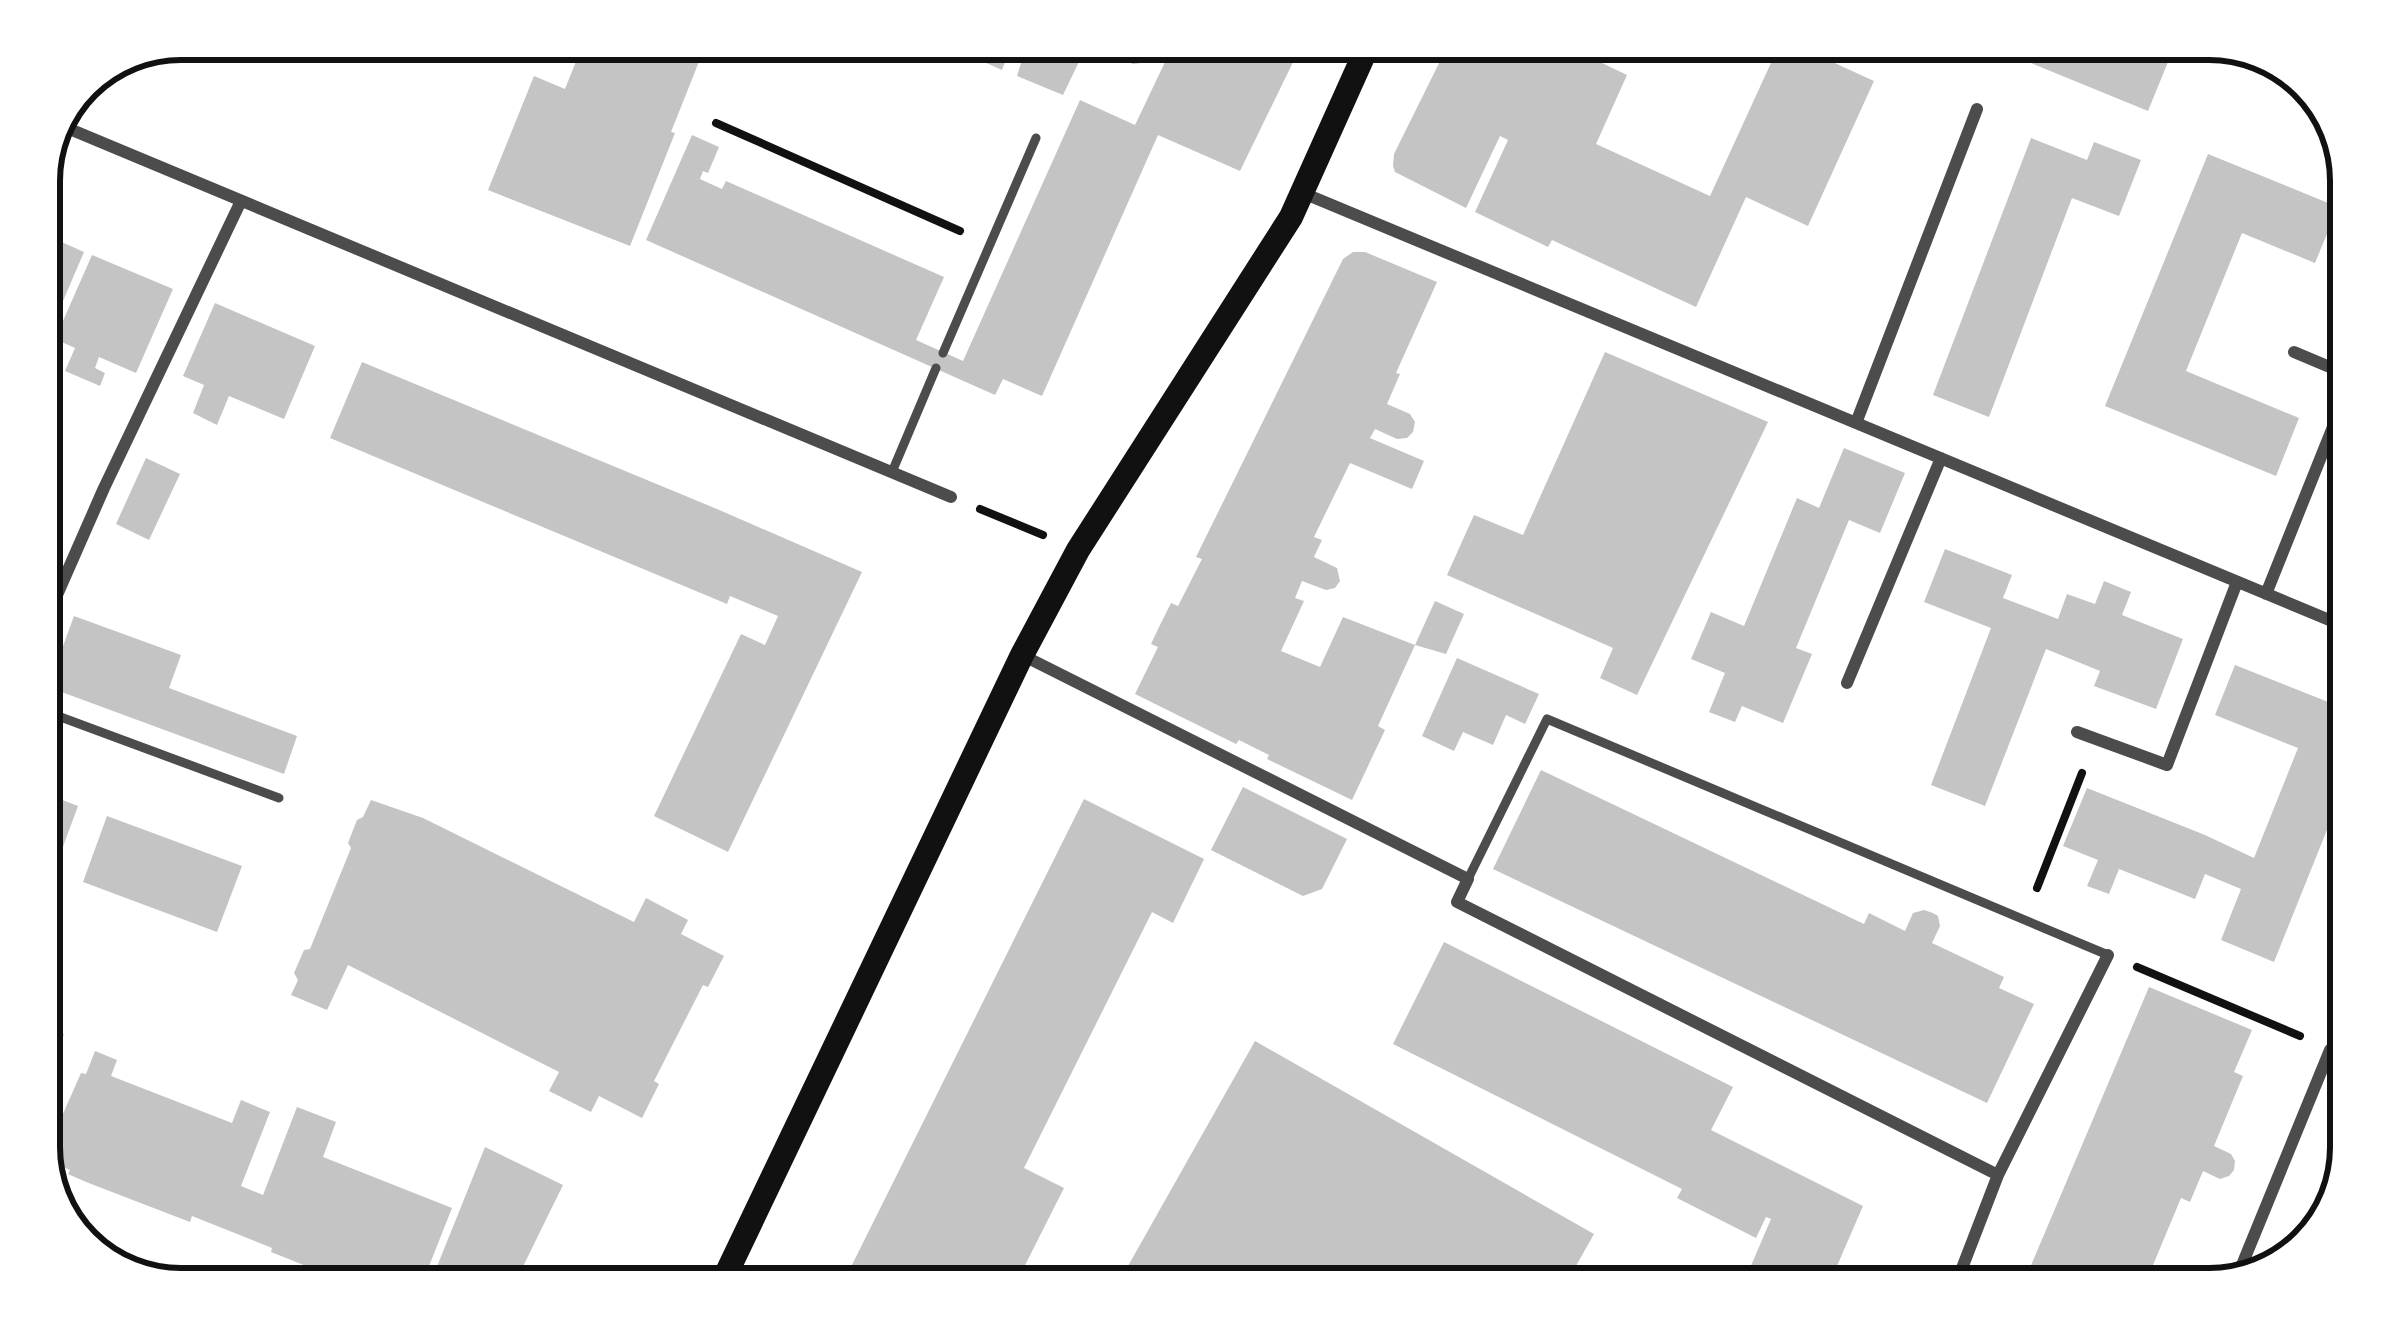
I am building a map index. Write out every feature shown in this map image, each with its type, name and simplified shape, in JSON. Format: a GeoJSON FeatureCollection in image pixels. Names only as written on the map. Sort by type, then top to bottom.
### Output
{"type":"FeatureCollection","features":[{"type":"Feature","properties":{"kind":"main road"},"geometry":{"type":"LineString","coordinates":[[729,1268],[1022,656],[1078,550],[1267,257],[1303,193],[1362,60]]}},
{"type":"Feature","properties":{"kind":"street"},"geometry":{"type":"LineString","coordinates":[[1856,423],[1977,109]]}},
{"type":"Feature","properties":{"kind":"street"},"geometry":{"type":"LineString","coordinates":[[72,130],[951,497]]}},
{"type":"Feature","properties":{"kind":"street"},"geometry":{"type":"LineString","coordinates":[[1303,193],[2330,620]]}},
{"type":"Feature","properties":{"kind":"street"},"geometry":{"type":"LineString","coordinates":[[60,585],[241,201]]}},
{"type":"Feature","properties":{"kind":"street"},"geometry":{"type":"LineString","coordinates":[[2294,352],[2330,369]]}},
{"type":"Feature","properties":{"kind":"street"},"geometry":{"type":"LineString","coordinates":[[2266,594],[2330,432]]}},
{"type":"Feature","properties":{"kind":"street"},"geometry":{"type":"LineString","coordinates":[[1847,683],[1942,458]]}},
{"type":"Feature","properties":{"kind":"street"},"geometry":{"type":"LineString","coordinates":[[2077,732],[2167,765],[2237,582]]}},
{"type":"Feature","properties":{"kind":"street"},"geometry":{"type":"LineString","coordinates":[[1022,656],[1468,880],[1456,902],[1998,1175]]}},
{"type":"Feature","properties":{"kind":"street"},"geometry":{"type":"LineString","coordinates":[[1962,1268],[1998,1175],[2108,955]]}},
{"type":"Feature","properties":{"kind":"street"},"geometry":{"type":"LineString","coordinates":[[2243,1263],[2330,1050]]}},
{"type":"Feature","properties":{"kind":"lane"},"geometry":{"type":"LineString","coordinates":[[943,352],[1036,138]]}},
{"type":"Feature","properties":{"kind":"lane"},"geometry":{"type":"LineString","coordinates":[[892,472],[937,368]]}},
{"type":"Feature","properties":{"kind":"lane"},"geometry":{"type":"LineString","coordinates":[[60,717],[279,798]]}},
{"type":"Feature","properties":{"kind":"lane"},"geometry":{"type":"LineString","coordinates":[[1468,880],[1547,719],[2108,955]]}},
{"type":"Feature","properties":{"kind":"path"},"geometry":{"type":"LineString","coordinates":[[716,123],[989,244]]}},
{"type":"Feature","properties":{"kind":"path"},"geometry":{"type":"LineString","coordinates":[[951,497],[1078,550]]}},
{"type":"Feature","properties":{"kind":"path"},"geometry":{"type":"LineString","coordinates":[[2026,920],[2096,738]]}},
{"type":"Feature","properties":{"kind":"path"},"geometry":{"type":"LineString","coordinates":[[2108,955],[2330,1050]]}},
{"type":"Feature","properties":{"kind":"building"},"geometry":{"type":"Polygon","coordinates":[[[577,60],[700,60],[630,246],[488,190],[534,76],[565,89],[577,60]]]}},
{"type":"Feature","properties":{"kind":"building"},"geometry":{"type":"Polygon","coordinates":[[[985,60],[1006,60],[1002,70],[985,60]]]}},
{"type":"Feature","properties":{"kind":"building"},"geometry":{"type":"Polygon","coordinates":[[[1022,60],[1080,60],[1063,95],[1017,76],[1022,60]]]}},
{"type":"Feature","properties":{"kind":"building"},"geometry":{"type":"Polygon","coordinates":[[[1166,60],[1294,60],[1240,171],[1158,135],[1042,396],[1003,379],[995,395],[646,240],[692,135],[719,147],[708,173],[703,171],[700,179],[722,189],[726,181],[944,277],[916,340],[963,361],[1080,100],[1135,125],[1166,60]]]}},
{"type":"Feature","properties":{"kind":"building"},"geometry":{"type":"Polygon","coordinates":[[[1441,60],[1601,60],[1627,75],[1596,144],[1710,196],[1772,60],[1828,60],[1874,81],[1808,226],[1746,197],[1696,307],[1552,240],[1548,247],[1475,212],[1508,140],[1500,136],[1466,208],[1395,172],[1394,154],[1441,60]]]}},
{"type":"Feature","properties":{"kind":"building"},"geometry":{"type":"Polygon","coordinates":[[[2024,60],[2169,60],[2148,111],[2024,60]]]}},
{"type":"Feature","properties":{"kind":"building"},"geometry":{"type":"Polygon","coordinates":[[[2031,138],[2087,160],[2094,142],[2141,160],[2119,216],[2072,198],[1989,417],[1933,395],[2031,138]]]}},
{"type":"Feature","properties":{"kind":"building"},"geometry":{"type":"Polygon","coordinates":[[[2208,154],[2330,204],[2330,226],[2315,263],[2242,233],[2186,371],[2299,418],[2276,476],[2105,406],[2208,154]]]}},
{"type":"Feature","properties":{"kind":"building"},"geometry":{"type":"Polygon","coordinates":[[[60,241],[84,252],[60,308],[60,241]]]}},
{"type":"Feature","properties":{"kind":"building"},"geometry":{"type":"Polygon","coordinates":[[[1353,252],[1365,252],[1437,282],[1387,404],[1410,414],[1415,422],[1413,432],[1397,439],[1375,429],[1370,438],[1424,461],[1412,489],[1350,463],[1314,537],[1322,540],[1314,557],[1337,568],[1340,581],[1326,590],[1302,581],[1295,598],[1304,601],[1281,651],[1320,667],[1343,617],[1415,645],[1378,726],[1385,730],[1352,800],[1267,759],[1269,755],[1239,740],[1236,744],[1135,694],[1158,647],[1151,644],[1161,623],[1171,603],[1178,606],[1202,559],[1196,557],[1343,259],[1353,252]]]}},
{"type":"Feature","properties":{"kind":"building"},"geometry":{"type":"Polygon","coordinates":[[[92,255],[173,289],[136,373],[99,357],[95,368],[105,373],[100,386],[65,371],[75,348],[60,341],[60,328],[92,255]]]}},
{"type":"Feature","properties":{"kind":"building"},"geometry":{"type":"Polygon","coordinates":[[[215,303],[315,346],[284,419],[229,396],[217,425],[193,413],[204,385],[183,376],[215,303]]]}},
{"type":"Feature","properties":{"kind":"building"},"geometry":{"type":"Polygon","coordinates":[[[1605,352],[1768,422],[1637,695],[1600,678],[1613,648],[1447,575],[1474,515],[1523,535],[1605,352]]]}},
{"type":"Feature","properties":{"kind":"building"},"geometry":{"type":"Polygon","coordinates":[[[362,362],[862,572],[728,852],[654,816],[741,634],[765,645],[778,616],[730,596],[727,604],[330,438],[362,362]]]}},
{"type":"Feature","properties":{"kind":"building"},"geometry":{"type":"Polygon","coordinates":[[[1844,448],[1905,473],[1880,533],[1849,520],[1796,648],[1812,654],[1783,723],[1742,706],[1735,722],[1709,712],[1725,673],[1691,659],[1711,612],[1744,626],[1797,498],[1819,508],[1844,448]]]}},
{"type":"Feature","properties":{"kind":"building"},"geometry":{"type":"Polygon","coordinates":[[[146,458],[180,474],[149,540],[116,524],[146,458]]]}},
{"type":"Feature","properties":{"kind":"building"},"geometry":{"type":"Polygon","coordinates":[[[1945,549],[2012,575],[2003,598],[2058,619],[2067,594],[2095,604],[2104,581],[2131,592],[2122,615],[2183,639],[2156,709],[2094,686],[2100,671],[2046,649],[1985,806],[1931,785],[1991,628],[1924,602],[1945,549]]]}},
{"type":"Feature","properties":{"kind":"building"},"geometry":{"type":"Polygon","coordinates":[[[1435,601],[1464,614],[1446,654],[1415,645],[1435,601]]]}},
{"type":"Feature","properties":{"kind":"building"},"geometry":{"type":"Polygon","coordinates":[[[74,616],[181,655],[169,688],[297,736],[284,774],[60,691],[60,654],[74,616]]]}},
{"type":"Feature","properties":{"kind":"building"},"geometry":{"type":"Polygon","coordinates":[[[1457,658],[1539,694],[1525,724],[1506,715],[1493,745],[1463,732],[1454,751],[1422,736],[1457,658]]]}},
{"type":"Feature","properties":{"kind":"building"},"geometry":{"type":"Polygon","coordinates":[[[2235,665],[2330,703],[2330,822],[2274,962],[2221,940],[2241,889],[2205,874],[2195,899],[2119,869],[2109,894],[2087,886],[2098,860],[2063,846],[2087,788],[2254,858],[2298,748],[2215,715],[2235,665]]]}},
{"type":"Feature","properties":{"kind":"building"},"geometry":{"type":"Polygon","coordinates":[[[1541,770],[1864,924],[1869,913],[1905,931],[1913,913],[1924,910],[1938,916],[1940,926],[1932,943],[2004,977],[1999,988],[2034,1004],[1987,1103],[1493,869],[1541,770]]]}},
{"type":"Feature","properties":{"kind":"building"},"geometry":{"type":"Polygon","coordinates":[[[1243,787],[1347,839],[1322,889],[1303,896],[1211,850],[1243,787]]]}},
{"type":"Feature","properties":{"kind":"building"},"geometry":{"type":"Polygon","coordinates":[[[60,799],[78,806],[60,855],[60,799]]]}},
{"type":"Feature","properties":{"kind":"building"},"geometry":{"type":"Polygon","coordinates":[[[1084,799],[1204,859],[1173,923],[1152,912],[1024,1168],[1064,1188],[1024,1268],[850,1268],[1084,799]]]}},
{"type":"Feature","properties":{"kind":"building"},"geometry":{"type":"Polygon","coordinates":[[[371,800],[423,818],[634,922],[646,898],[688,920],[681,934],[724,956],[708,987],[703,985],[654,1081],[659,1084],[642,1118],[599,1096],[591,1112],[549,1091],[559,1072],[348,965],[327,1010],[291,995],[298,980],[294,973],[304,950],[310,949],[351,848],[348,843],[357,820],[371,800]]]}},
{"type":"Feature","properties":{"kind":"building"},"geometry":{"type":"Polygon","coordinates":[[[107,816],[242,866],[217,932],[83,882],[107,816]]]}},
{"type":"Feature","properties":{"kind":"building"},"geometry":{"type":"Polygon","coordinates":[[[1444,942],[1733,1087],[1711,1130],[1863,1206],[1836,1268],[1750,1268],[1771,1219],[1766,1217],[1756,1238],[1677,1198],[1682,1189],[1393,1044],[1444,942]]]}},
{"type":"Feature","properties":{"kind":"building"},"geometry":{"type":"Polygon","coordinates":[[[2149,987],[2252,1030],[2234,1072],[2243,1076],[2214,1146],[2231,1154],[2234,1170],[2220,1179],[2203,1171],[2190,1202],[2181,1198],[2152,1268],[2030,1268],[2149,987]]]}},
{"type":"Feature","properties":{"kind":"building"},"geometry":{"type":"Polygon","coordinates":[[[1255,1041],[1594,1234],[1575,1268],[1127,1268],[1255,1041]]]}},
{"type":"Feature","properties":{"kind":"building"},"geometry":{"type":"Polygon","coordinates":[[[95,1051],[117,1060],[111,1076],[232,1123],[241,1100],[270,1112],[241,1186],[263,1195],[297,1107],[336,1122],[323,1157],[452,1208],[428,1268],[311,1268],[192,1216],[190,1222],[68,1174],[70,1170],[61,1167],[60,1121],[81,1073],[86,1074],[95,1051]]]}},
{"type":"Feature","properties":{"kind":"building"},"geometry":{"type":"Polygon","coordinates":[[[485,1147],[563,1185],[522,1268],[436,1268],[485,1147]]]}}]}
